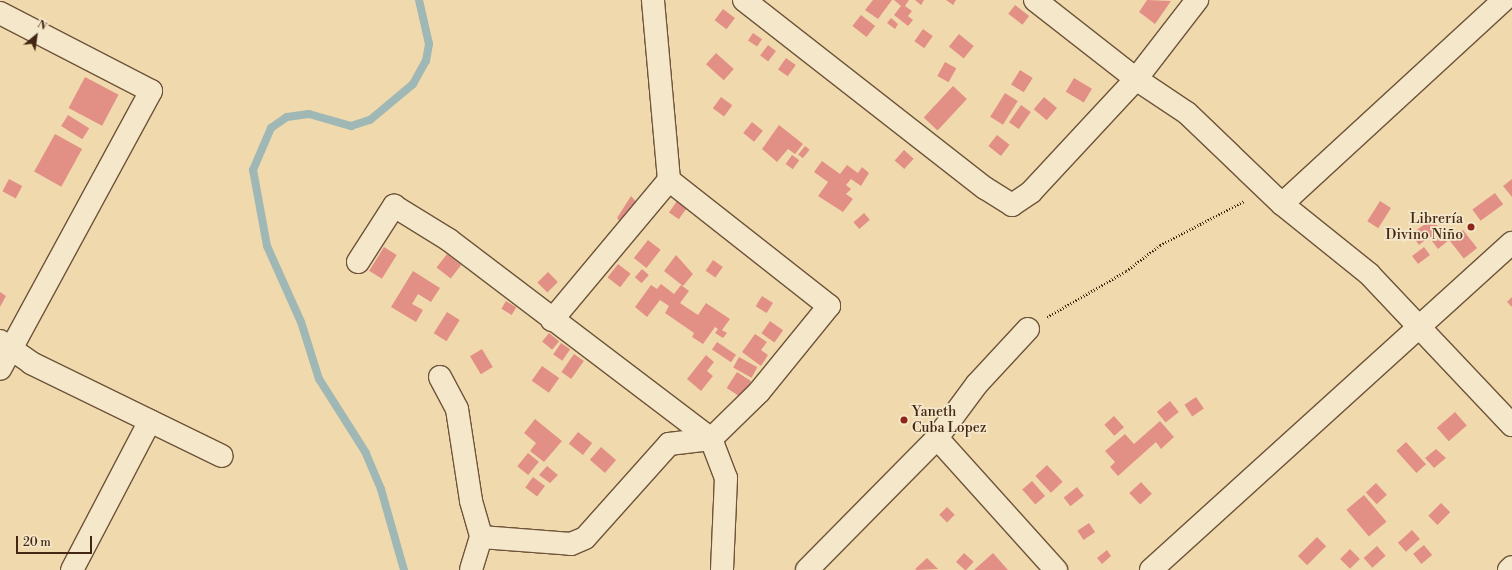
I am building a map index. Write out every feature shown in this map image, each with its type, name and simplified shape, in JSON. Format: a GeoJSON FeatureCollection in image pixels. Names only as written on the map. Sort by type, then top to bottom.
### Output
{"type":"FeatureCollection","features":[{"type":"Feature","properties":{"kind":"street"},"geometry":{"type":"LineString","coordinates":[[552,320],[669,180],[653,0]]}},
{"type":"Feature","properties":{"kind":"street"},"geometry":{"type":"LineString","coordinates":[[744,0],[985,188],[1012,205],[1031,192],[1136,79],[1197,0]]}},
{"type":"Feature","properties":{"kind":"street"},"geometry":{"type":"LineString","coordinates":[[1035,0],[1136,79],[1187,113],[1282,204],[1364,269],[1422,326],[1512,425]]}},
{"type":"Feature","properties":{"kind":"street"},"geometry":{"type":"LineString","coordinates":[[1282,204],[1504,0]]}},
{"type":"Feature","properties":{"kind":"street"},"geometry":{"type":"LineString","coordinates":[[0,13],[151,91],[6,344],[0,369]]}},
{"type":"Feature","properties":{"kind":"street"},"geometry":{"type":"LineString","coordinates":[[481,537],[571,544],[585,538],[669,444],[711,439],[759,392],[829,306],[669,180]]}},
{"type":"Feature","properties":{"kind":"street"},"geometry":{"type":"LineString","coordinates":[[358,262],[394,206],[450,240],[552,320],[711,439],[726,478],[722,570]]}},
{"type":"Feature","properties":{"kind":"street"},"geometry":{"type":"LineString","coordinates":[[1150,570],[1422,326],[1512,243]]}},
{"type":"Feature","properties":{"kind":"street"},"geometry":{"type":"LineString","coordinates":[[807,570],[937,438],[977,384],[1028,329]]}},
{"type":"Feature","properties":{"kind":"street"},"geometry":{"type":"LineString","coordinates":[[6,344],[31,363],[222,456]]}},
{"type":"Feature","properties":{"kind":"street"},"geometry":{"type":"LineString","coordinates":[[440,377],[457,409],[471,501],[481,537],[471,570]]}},
{"type":"Feature","properties":{"kind":"street"},"geometry":{"type":"LineString","coordinates":[[72,570],[150,421]]}},
{"type":"Feature","properties":{"kind":"street"},"geometry":{"type":"LineString","coordinates":[[937,438],[1056,570]]}},
{"type":"Feature","properties":{"kind":"street"},"geometry":{"type":"LineString","coordinates":[[1509,570],[1512,567]]}},
{"type":"Feature","properties":{"kind":"path"},"geometry":{"type":"LineString","coordinates":[[1028,329],[1126,272],[1160,245],[1266,189]]}},
{"type":"Feature","properties":{"kind":"building"},"geometry":{"type":"Polygon","coordinates":[[[873,0],[892,0],[878,19],[865,10],[873,0]]]}},
{"type":"Feature","properties":{"kind":"building"},"geometry":{"type":"Polygon","coordinates":[[[894,0],[909,0],[905,6],[912,11],[908,16],[913,20],[908,26],[894,15],[901,6],[894,0]]]}},
{"type":"Feature","properties":{"kind":"building"},"geometry":{"type":"Polygon","coordinates":[[[915,0],[924,0],[921,5],[915,0]]]}},
{"type":"Feature","properties":{"kind":"building"},"geometry":{"type":"Polygon","coordinates":[[[946,0],[956,0],[953,5],[946,0]]]}},
{"type":"Feature","properties":{"kind":"building"},"geometry":{"type":"Polygon","coordinates":[[[1147,0],[1171,1],[1155,24],[1139,12],[1147,0]]]}},
{"type":"Feature","properties":{"kind":"building"},"geometry":{"type":"Polygon","coordinates":[[[1015,5],[1029,16],[1022,25],[1008,14],[1015,5]]]}},
{"type":"Feature","properties":{"kind":"building"},"geometry":{"type":"Polygon","coordinates":[[[723,9],[735,18],[727,29],[715,20],[723,9]]]}},
{"type":"Feature","properties":{"kind":"building"},"geometry":{"type":"Polygon","coordinates":[[[861,15],[875,26],[867,37],[852,26],[861,15]]]}},
{"type":"Feature","properties":{"kind":"building"},"geometry":{"type":"Polygon","coordinates":[[[891,18],[898,24],[895,29],[887,23],[891,18]]]}},
{"type":"Feature","properties":{"kind":"building"},"geometry":{"type":"Polygon","coordinates":[[[923,29],[933,36],[924,48],[914,41],[923,29]]]}},
{"type":"Feature","properties":{"kind":"building"},"geometry":{"type":"Polygon","coordinates":[[[753,33],[762,39],[757,47],[748,40],[753,33]]]}},
{"type":"Feature","properties":{"kind":"building"},"geometry":{"type":"Polygon","coordinates":[[[959,34],[974,46],[964,58],[949,46],[959,34]]]}},
{"type":"Feature","properties":{"kind":"building"},"geometry":{"type":"Polygon","coordinates":[[[768,45],[776,51],[768,61],[760,55],[768,45]]]}},
{"type":"Feature","properties":{"kind":"building"},"geometry":{"type":"Polygon","coordinates":[[[716,53],[734,69],[724,80],[706,64],[716,53]]]}},
{"type":"Feature","properties":{"kind":"building"},"geometry":{"type":"Polygon","coordinates":[[[786,58],[796,65],[788,76],[778,69],[786,58]]]}},
{"type":"Feature","properties":{"kind":"building"},"geometry":{"type":"Polygon","coordinates":[[[945,62],[956,68],[949,82],[937,76],[945,62]]]}},
{"type":"Feature","properties":{"kind":"building"},"geometry":{"type":"Polygon","coordinates":[[[1020,70],[1033,78],[1024,92],[1011,84],[1020,70]]]}},
{"type":"Feature","properties":{"kind":"building"},"geometry":{"type":"Polygon","coordinates":[[[85,77],[119,95],[102,126],[69,108],[85,77]]]}},
{"type":"Feature","properties":{"kind":"building"},"geometry":{"type":"Polygon","coordinates":[[[1074,78],[1092,89],[1084,103],[1066,92],[1074,78]]]}},
{"type":"Feature","properties":{"kind":"building"},"geometry":{"type":"Polygon","coordinates":[[[953,86],[967,99],[938,130],[924,117],[953,86]]]}},
{"type":"Feature","properties":{"kind":"building"},"geometry":{"type":"Polygon","coordinates":[[[1005,93],[1018,101],[1003,125],[990,117],[1005,93]]]}},
{"type":"Feature","properties":{"kind":"building"},"geometry":{"type":"Polygon","coordinates":[[[721,97],[732,105],[724,117],[713,108],[721,97]]]}},
{"type":"Feature","properties":{"kind":"building"},"geometry":{"type":"Polygon","coordinates":[[[1044,97],[1057,108],[1047,120],[1034,109],[1044,97]]]}},
{"type":"Feature","properties":{"kind":"building"},"geometry":{"type":"Polygon","coordinates":[[[1021,105],[1031,112],[1019,129],[1009,122],[1021,105]]]}},
{"type":"Feature","properties":{"kind":"building"},"geometry":{"type":"Polygon","coordinates":[[[68,115],[89,128],[82,139],[61,126],[68,115]]]}},
{"type":"Feature","properties":{"kind":"building"},"geometry":{"type":"Polygon","coordinates":[[[752,122],[763,131],[754,142],[743,133],[752,122]]]}},
{"type":"Feature","properties":{"kind":"building"},"geometry":{"type":"Polygon","coordinates":[[[779,125],[803,144],[795,154],[788,149],[777,162],[762,149],[779,125]]]}},
{"type":"Feature","properties":{"kind":"building"},"geometry":{"type":"Polygon","coordinates":[[[55,134],[82,149],[61,187],[34,172],[55,134]]]}},
{"type":"Feature","properties":{"kind":"building"},"geometry":{"type":"Polygon","coordinates":[[[997,135],[1010,145],[1001,156],[988,146],[997,135]]]}},
{"type":"Feature","properties":{"kind":"building"},"geometry":{"type":"Polygon","coordinates":[[[805,146],[810,150],[803,158],[798,155],[805,146]]]}},
{"type":"Feature","properties":{"kind":"building"},"geometry":{"type":"Polygon","coordinates":[[[904,150],[914,159],[904,169],[895,160],[904,150]]]}},
{"type":"Feature","properties":{"kind":"building"},"geometry":{"type":"Polygon","coordinates":[[[792,155],[799,160],[793,169],[786,164],[792,155]]]}},
{"type":"Feature","properties":{"kind":"building"},"geometry":{"type":"Polygon","coordinates":[[[822,161],[840,174],[847,165],[858,173],[862,167],[869,173],[861,186],[851,179],[846,185],[851,189],[846,194],[853,199],[843,212],[818,196],[828,182],[814,172],[822,161]]]}},
{"type":"Feature","properties":{"kind":"building"},"geometry":{"type":"Polygon","coordinates":[[[9,179],[22,186],[16,198],[2,191],[9,179]]]}},
{"type":"Feature","properties":{"kind":"building"},"geometry":{"type":"Polygon","coordinates":[[[1512,179],[1512,197],[1503,186],[1512,179]]]}},
{"type":"Feature","properties":{"kind":"building"},"geometry":{"type":"Polygon","coordinates":[[[1495,193],[1503,204],[1481,221],[1472,209],[1495,193]]]}},
{"type":"Feature","properties":{"kind":"building"},"geometry":{"type":"Polygon","coordinates":[[[631,196],[640,206],[622,224],[617,218],[631,196]]]}},
{"type":"Feature","properties":{"kind":"building"},"geometry":{"type":"Polygon","coordinates":[[[677,201],[687,208],[679,219],[669,212],[677,201]]]}},
{"type":"Feature","properties":{"kind":"building"},"geometry":{"type":"Polygon","coordinates":[[[1380,201],[1391,208],[1378,228],[1367,221],[1380,201]]]}},
{"type":"Feature","properties":{"kind":"building"},"geometry":{"type":"Polygon","coordinates":[[[864,213],[870,220],[859,229],[853,222],[864,213]]]}},
{"type":"Feature","properties":{"kind":"building"},"geometry":{"type":"Polygon","coordinates":[[[1432,219],[1449,240],[1438,249],[1429,237],[1419,245],[1411,234],[1432,219]]]}},
{"type":"Feature","properties":{"kind":"building"},"geometry":{"type":"Polygon","coordinates":[[[1463,230],[1477,248],[1464,259],[1450,240],[1463,230]]]}},
{"type":"Feature","properties":{"kind":"building"},"geometry":{"type":"Polygon","coordinates":[[[648,240],[661,250],[646,268],[634,258],[648,240]]]}},
{"type":"Feature","properties":{"kind":"building"},"geometry":{"type":"Polygon","coordinates":[[[384,247],[397,255],[382,279],[369,271],[384,247]]]}},
{"type":"Feature","properties":{"kind":"building"},"geometry":{"type":"Polygon","coordinates":[[[1424,247],[1430,255],[1418,264],[1412,256],[1424,247]]]}},
{"type":"Feature","properties":{"kind":"building"},"geometry":{"type":"Polygon","coordinates":[[[447,254],[461,265],[451,278],[437,267],[447,254]]]}},
{"type":"Feature","properties":{"kind":"building"},"geometry":{"type":"Polygon","coordinates":[[[676,255],[693,274],[683,286],[664,271],[676,255]]]}},
{"type":"Feature","properties":{"kind":"building"},"geometry":{"type":"Polygon","coordinates":[[[713,260],[723,267],[715,278],[706,271],[713,260]]]}},
{"type":"Feature","properties":{"kind":"building"},"geometry":{"type":"Polygon","coordinates":[[[618,264],[631,274],[620,287],[608,277],[618,264]]]}},
{"type":"Feature","properties":{"kind":"building"},"geometry":{"type":"Polygon","coordinates":[[[642,269],[649,275],[642,283],[635,277],[642,269]]]}},
{"type":"Feature","properties":{"kind":"building"},"geometry":{"type":"Polygon","coordinates":[[[413,271],[440,288],[431,302],[418,294],[412,304],[423,310],[416,322],[391,307],[413,271]]]}},
{"type":"Feature","properties":{"kind":"building"},"geometry":{"type":"Polygon","coordinates":[[[548,272],[558,282],[547,293],[537,283],[548,272]]]}},
{"type":"Feature","properties":{"kind":"building"},"geometry":{"type":"Polygon","coordinates":[[[661,284],[674,294],[681,285],[689,291],[680,303],[698,315],[706,303],[730,319],[722,330],[727,333],[723,338],[715,333],[718,329],[715,327],[703,344],[692,337],[694,333],[665,313],[669,306],[660,300],[647,317],[635,307],[651,285],[657,289],[661,284]]]}},
{"type":"Feature","properties":{"kind":"building"},"geometry":{"type":"Polygon","coordinates":[[[0,292],[6,296],[0,307],[0,292]]]}},
{"type":"Feature","properties":{"kind":"building"},"geometry":{"type":"Polygon","coordinates":[[[762,296],[773,303],[767,313],[756,306],[762,296]]]}},
{"type":"Feature","properties":{"kind":"building"},"geometry":{"type":"Polygon","coordinates":[[[1512,297],[1512,307],[1507,302],[1512,297]]]}},
{"type":"Feature","properties":{"kind":"building"},"geometry":{"type":"Polygon","coordinates":[[[506,301],[516,307],[512,315],[501,309],[506,301]]]}},
{"type":"Feature","properties":{"kind":"building"},"geometry":{"type":"Polygon","coordinates":[[[447,312],[460,320],[446,341],[434,333],[447,312]]]}},
{"type":"Feature","properties":{"kind":"building"},"geometry":{"type":"Polygon","coordinates":[[[770,321],[783,330],[775,342],[761,333],[770,321]]]}},
{"type":"Feature","properties":{"kind":"building"},"geometry":{"type":"Polygon","coordinates":[[[549,333],[559,341],[552,350],[542,342],[549,333]]]}},
{"type":"Feature","properties":{"kind":"building"},"geometry":{"type":"Polygon","coordinates":[[[755,334],[767,342],[761,350],[768,355],[761,366],[742,352],[755,334]]]}},
{"type":"Feature","properties":{"kind":"building"},"geometry":{"type":"Polygon","coordinates":[[[717,342],[736,355],[731,362],[712,349],[717,342]]]}},
{"type":"Feature","properties":{"kind":"building"},"geometry":{"type":"Polygon","coordinates":[[[561,343],[570,349],[562,361],[553,355],[561,343]]]}},
{"type":"Feature","properties":{"kind":"building"},"geometry":{"type":"Polygon","coordinates":[[[482,349],[493,367],[481,374],[470,356],[482,349]]]}},
{"type":"Feature","properties":{"kind":"building"},"geometry":{"type":"Polygon","coordinates":[[[574,354],[584,361],[571,379],[561,372],[574,354]]]}},
{"type":"Feature","properties":{"kind":"building"},"geometry":{"type":"Polygon","coordinates":[[[706,355],[714,362],[707,371],[713,376],[701,391],[687,379],[706,355]]]}},
{"type":"Feature","properties":{"kind":"building"},"geometry":{"type":"Polygon","coordinates":[[[739,357],[757,367],[752,378],[733,367],[739,357]]]}},
{"type":"Feature","properties":{"kind":"building"},"geometry":{"type":"Polygon","coordinates":[[[542,366],[559,378],[549,393],[532,381],[542,366]]]}},
{"type":"Feature","properties":{"kind":"building"},"geometry":{"type":"Polygon","coordinates":[[[737,372],[751,381],[741,397],[727,388],[737,372]]]}},
{"type":"Feature","properties":{"kind":"building"},"geometry":{"type":"Polygon","coordinates":[[[1196,397],[1204,409],[1192,416],[1184,405],[1196,397]]]}},
{"type":"Feature","properties":{"kind":"building"},"geometry":{"type":"Polygon","coordinates":[[[1170,401],[1179,412],[1166,423],[1157,412],[1170,401]]]}},
{"type":"Feature","properties":{"kind":"building"},"geometry":{"type":"Polygon","coordinates":[[[1455,412],[1467,426],[1449,441],[1437,428],[1455,412]]]}},
{"type":"Feature","properties":{"kind":"building"},"geometry":{"type":"Polygon","coordinates":[[[1114,416],[1124,427],[1114,436],[1104,425],[1114,416]]]}},
{"type":"Feature","properties":{"kind":"building"},"geometry":{"type":"Polygon","coordinates":[[[535,419],[562,441],[544,462],[530,451],[536,443],[524,433],[535,419]]]}},
{"type":"Feature","properties":{"kind":"building"},"geometry":{"type":"Polygon","coordinates":[[[1160,421],[1174,437],[1161,449],[1156,442],[1118,476],[1110,467],[1115,462],[1105,451],[1125,434],[1134,444],[1160,421]]]}},
{"type":"Feature","properties":{"kind":"building"},"geometry":{"type":"Polygon","coordinates":[[[578,432],[592,443],[583,455],[569,444],[578,432]]]}},
{"type":"Feature","properties":{"kind":"building"},"geometry":{"type":"Polygon","coordinates":[[[1406,442],[1426,464],[1416,473],[1396,451],[1406,442]]]}},
{"type":"Feature","properties":{"kind":"building"},"geometry":{"type":"Polygon","coordinates":[[[601,447],[616,460],[605,473],[590,460],[601,447]]]}},
{"type":"Feature","properties":{"kind":"building"},"geometry":{"type":"Polygon","coordinates":[[[1436,449],[1446,458],[1434,468],[1425,458],[1436,449]]]}},
{"type":"Feature","properties":{"kind":"building"},"geometry":{"type":"Polygon","coordinates":[[[528,453],[539,462],[528,475],[517,466],[528,453]]]}},
{"type":"Feature","properties":{"kind":"building"},"geometry":{"type":"Polygon","coordinates":[[[1047,465],[1063,482],[1051,493],[1035,476],[1047,465]]]}},
{"type":"Feature","properties":{"kind":"building"},"geometry":{"type":"Polygon","coordinates":[[[547,466],[558,475],[550,483],[539,475],[547,466]]]}},
{"type":"Feature","properties":{"kind":"building"},"geometry":{"type":"Polygon","coordinates":[[[533,477],[545,486],[537,496],[525,487],[533,477]]]}},
{"type":"Feature","properties":{"kind":"building"},"geometry":{"type":"Polygon","coordinates":[[[1032,481],[1045,496],[1035,505],[1022,490],[1032,481]]]}},
{"type":"Feature","properties":{"kind":"building"},"geometry":{"type":"Polygon","coordinates":[[[1141,482],[1152,494],[1140,505],[1129,493],[1141,482]]]}},
{"type":"Feature","properties":{"kind":"building"},"geometry":{"type":"Polygon","coordinates":[[[1376,483],[1387,495],[1377,504],[1366,493],[1376,483]]]}},
{"type":"Feature","properties":{"kind":"building"},"geometry":{"type":"Polygon","coordinates":[[[1077,487],[1084,496],[1070,506],[1064,497],[1077,487]]]}},
{"type":"Feature","properties":{"kind":"building"},"geometry":{"type":"Polygon","coordinates":[[[1364,495],[1386,522],[1369,537],[1346,510],[1364,495]]]}},
{"type":"Feature","properties":{"kind":"building"},"geometry":{"type":"Polygon","coordinates":[[[1441,503],[1450,512],[1437,525],[1428,516],[1441,503]]]}},
{"type":"Feature","properties":{"kind":"building"},"geometry":{"type":"Polygon","coordinates":[[[947,507],[955,515],[947,523],[939,515],[947,507]]]}},
{"type":"Feature","properties":{"kind":"building"},"geometry":{"type":"Polygon","coordinates":[[[1089,523],[1095,532],[1084,540],[1077,531],[1089,523]]]}},
{"type":"Feature","properties":{"kind":"building"},"geometry":{"type":"Polygon","coordinates":[[[1412,530],[1420,539],[1406,552],[1398,543],[1412,530]]]}},
{"type":"Feature","properties":{"kind":"building"},"geometry":{"type":"Polygon","coordinates":[[[1317,537],[1326,546],[1307,565],[1298,556],[1317,537]]]}},
{"type":"Feature","properties":{"kind":"building"},"geometry":{"type":"Polygon","coordinates":[[[1424,545],[1432,555],[1421,564],[1413,554],[1424,545]]]}},
{"type":"Feature","properties":{"kind":"building"},"geometry":{"type":"Polygon","coordinates":[[[1377,546],[1386,556],[1372,568],[1364,558],[1377,546]]]}},
{"type":"Feature","properties":{"kind":"building"},"geometry":{"type":"Polygon","coordinates":[[[1350,549],[1360,559],[1350,569],[1340,559],[1350,549]]]}},
{"type":"Feature","properties":{"kind":"building"},"geometry":{"type":"Polygon","coordinates":[[[1107,550],[1111,556],[1102,564],[1097,558],[1107,550]]]}},
{"type":"Feature","properties":{"kind":"building"},"geometry":{"type":"Polygon","coordinates":[[[964,553],[974,562],[966,570],[956,562],[964,553]]]}},
{"type":"Feature","properties":{"kind":"building"},"geometry":{"type":"Polygon","coordinates":[[[993,553],[1008,570],[974,570],[993,553]]]}},
{"type":"Feature","properties":{"kind":"building"},"geometry":{"type":"Polygon","coordinates":[[[927,558],[938,569],[915,569],[927,558]]]}},
{"type":"Feature","properties":{"kind":"waterway"},"geometry":{"type":"LineString","coordinates":[[404,570],[381,489],[366,453],[319,379],[301,322],[267,246],[253,170],[271,128],[287,117],[309,114],[351,126],[370,120],[413,84],[426,61],[429,44],[419,0]]}},
{"type":"Feature","properties":{"kind":"place","name":"Librería Divino Niño"},"geometry":{"type":"Point","coordinates":[1471,227]}},
{"type":"Feature","properties":{"kind":"place","name":"Yaneth Cuba Lopez"},"geometry":{"type":"Point","coordinates":[904,420]}}]}
